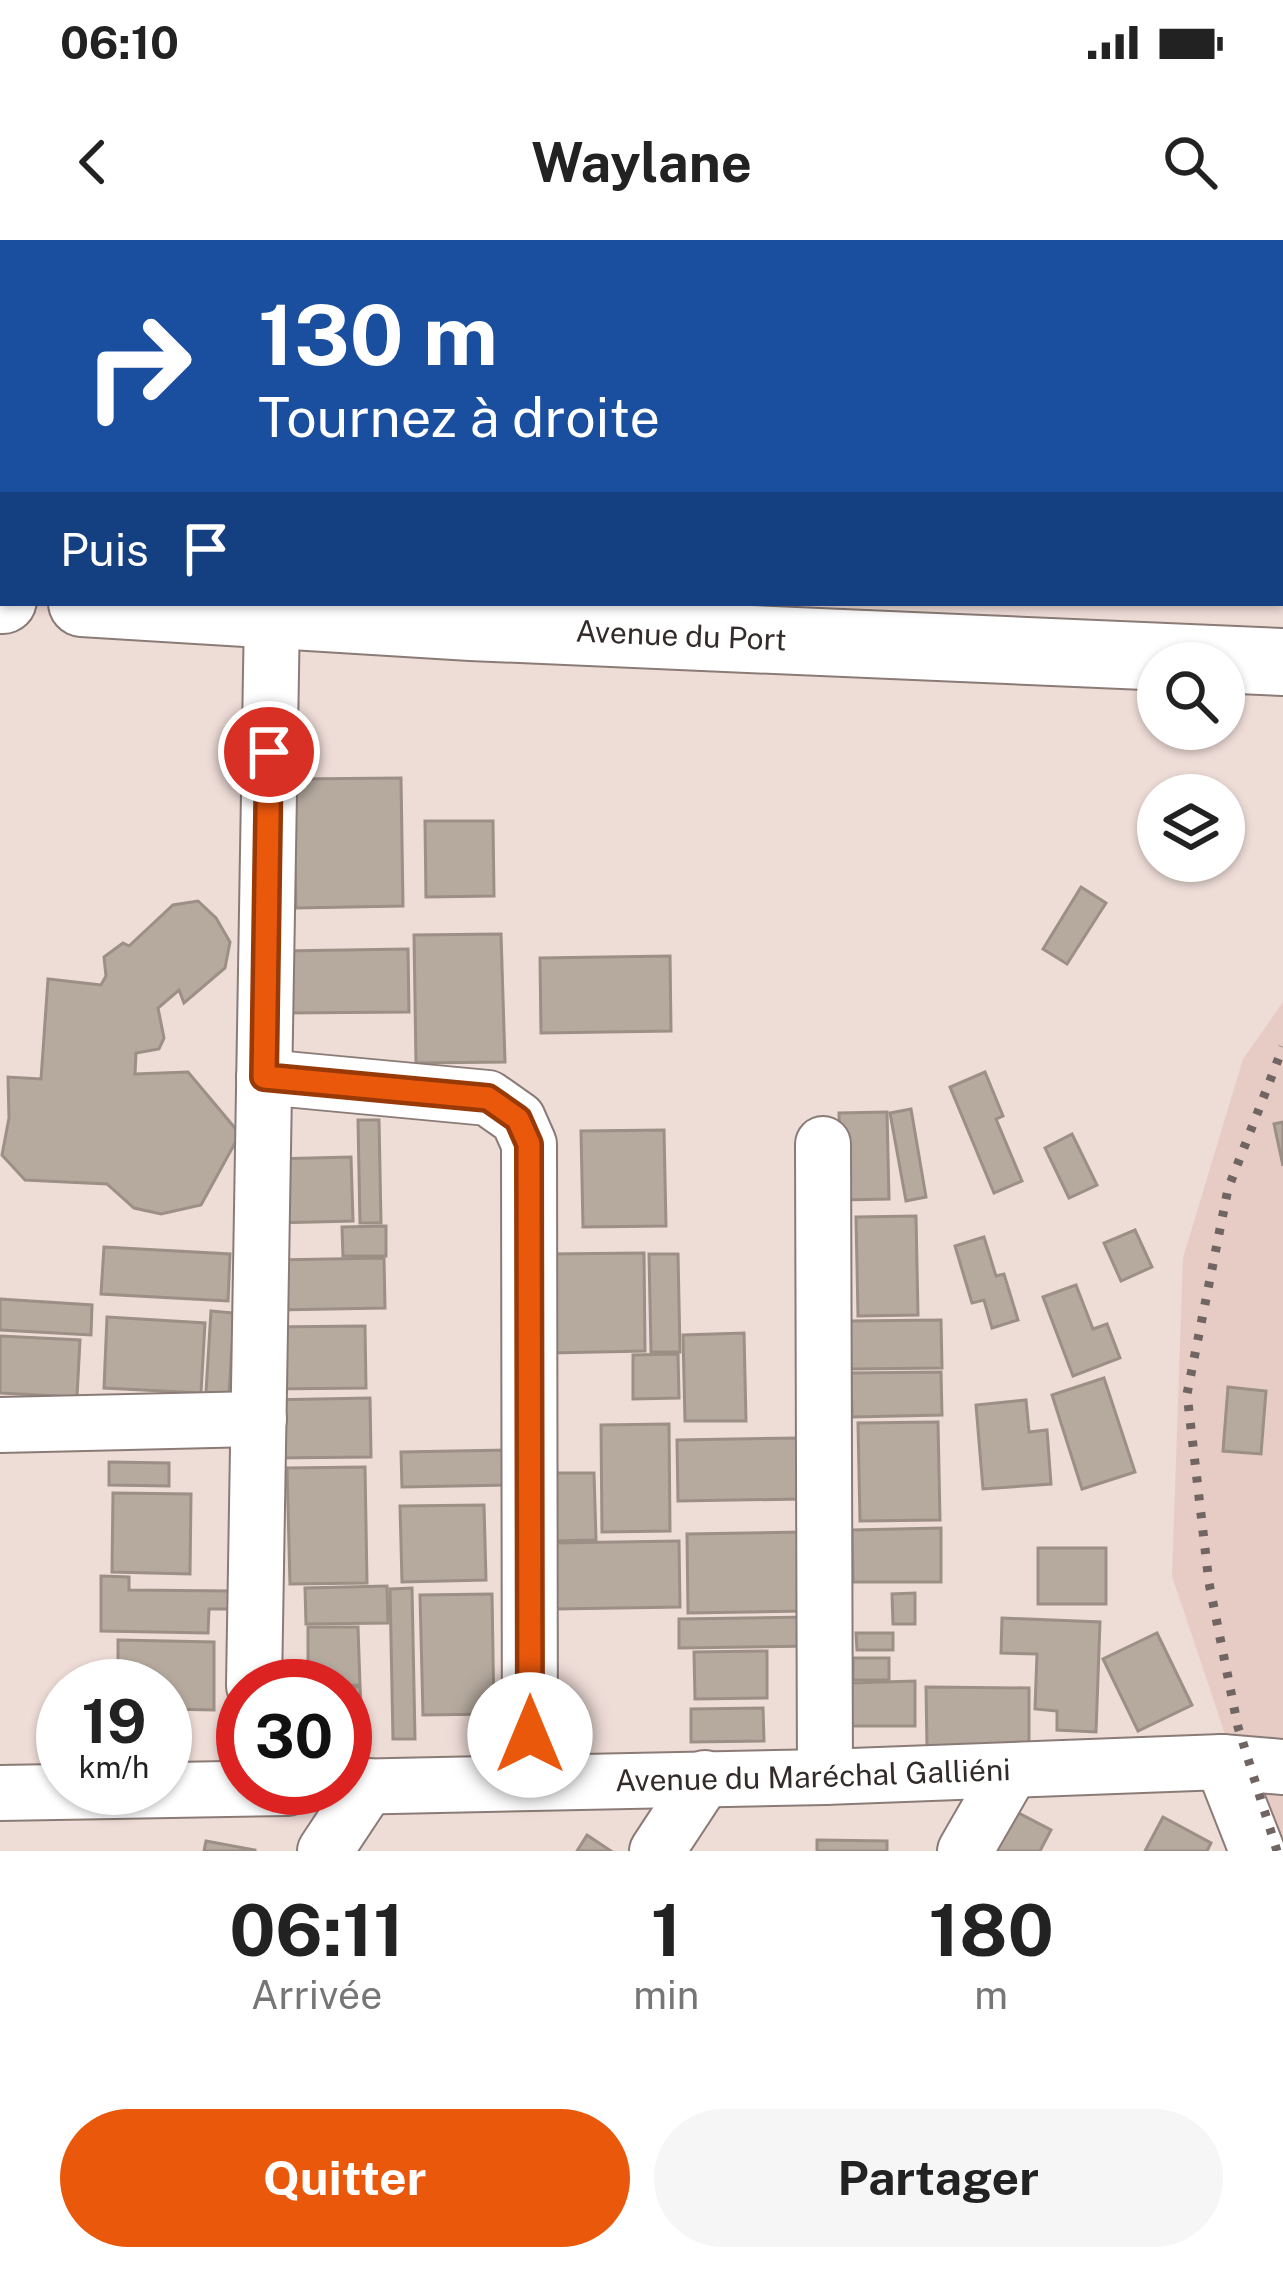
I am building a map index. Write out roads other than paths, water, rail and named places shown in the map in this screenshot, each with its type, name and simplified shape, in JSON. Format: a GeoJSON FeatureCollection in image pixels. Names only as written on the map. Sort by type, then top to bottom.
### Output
{"type":"FeatureCollection","features":[{"type":"Feature","properties":{"kind":"main road","name":"Avenue du Port"},"geometry":{"type":"LineString","coordinates":[[165,606],[622,618],[1283,662]]}},
{"type":"Feature","properties":{"kind":"street"},"geometry":{"type":"LineString","coordinates":[[255,1659],[264,1077],[304,611]]}},
{"type":"Feature","properties":{"kind":"street"},"geometry":{"type":"LineString","coordinates":[[264,1077],[488,1098],[518,1119],[529,1144],[530,1780]]}},
{"type":"Feature","properties":{"kind":"street"},"geometry":{"type":"LineString","coordinates":[[823,1144],[825,1777]]}},
{"type":"Feature","properties":{"kind":"street"},"geometry":{"type":"LineString","coordinates":[[0,1425],[259,1419]]}},
{"type":"Feature","properties":{"kind":"street"},"geometry":{"type":"LineString","coordinates":[[1222,1762],[1256,1851]]}},
{"type":"Feature","properties":{"kind":"street","name":"Avenue du Maréchal Galliéni"},"geometry":{"type":"LineString","coordinates":[[372,1785],[825,1777],[1222,1762],[1283,1767]]}},
{"type":"Feature","properties":{"kind":"street"},"geometry":{"type":"LineString","coordinates":[[964,1851],[1011,1771]]}},
{"type":"Feature","properties":{"kind":"street"},"geometry":{"type":"LineString","coordinates":[[657,1851],[705,1778]]}},
{"type":"Feature","properties":{"kind":"street"},"geometry":{"type":"LineString","coordinates":[[9,1806],[216,1791]]}},
{"type":"Feature","properties":{"kind":"street"},"geometry":{"type":"LineString","coordinates":[[325,1851],[342,1815]]}},
{"type":"Feature","properties":{"kind":"railway"},"geometry":{"type":"LineString","coordinates":[[1277,1851],[1238,1727],[1209,1583],[1187,1394],[1228,1189],[1283,1047]]}}]}
